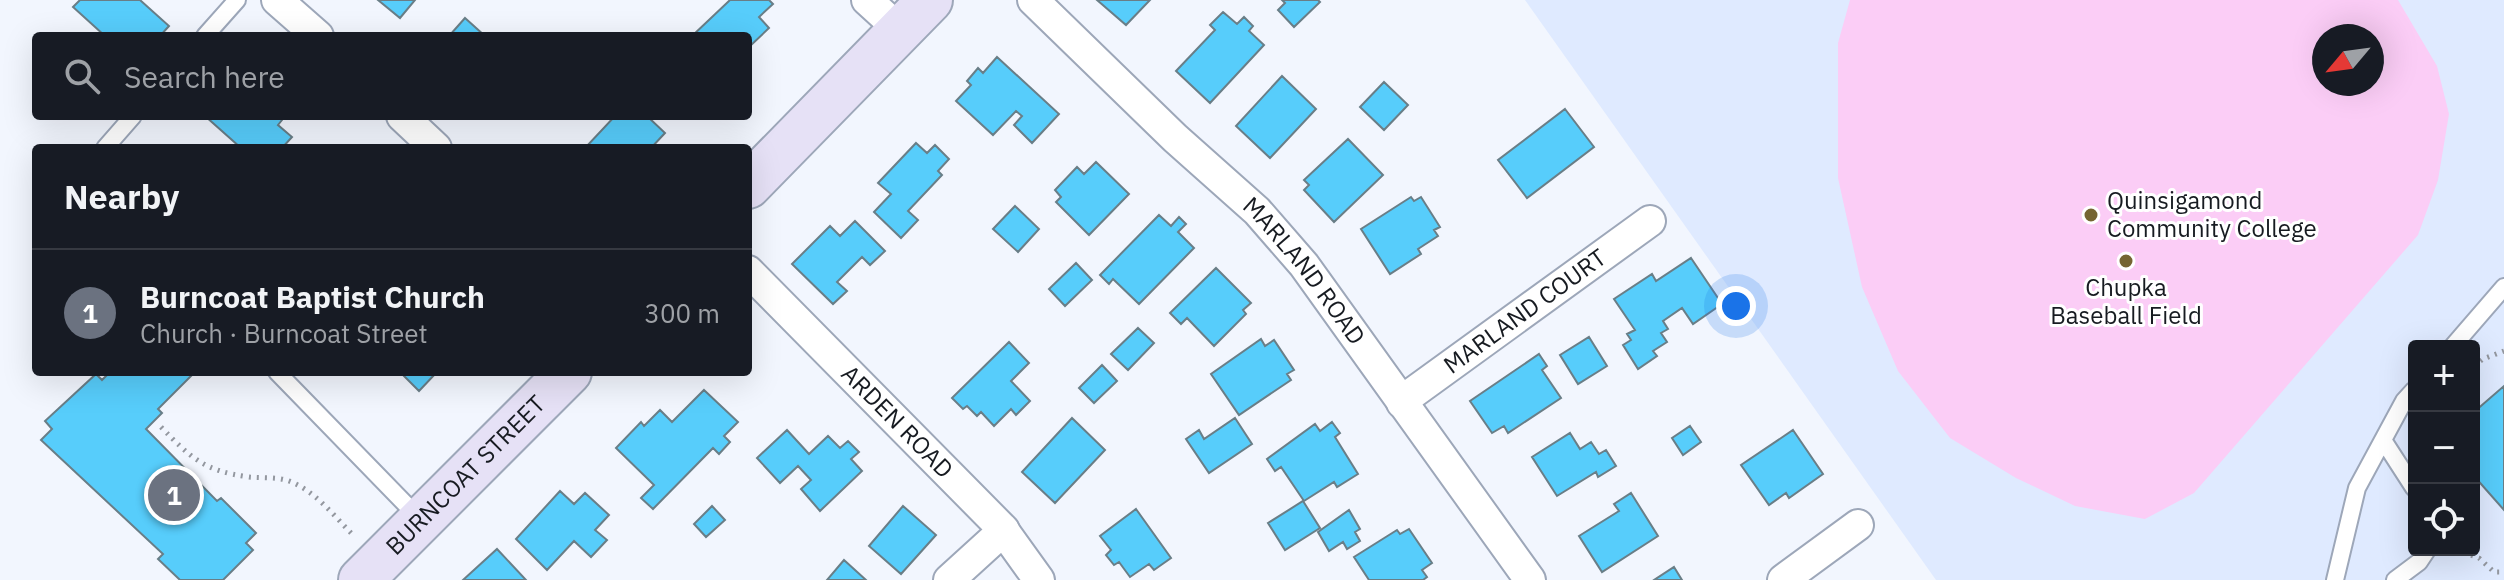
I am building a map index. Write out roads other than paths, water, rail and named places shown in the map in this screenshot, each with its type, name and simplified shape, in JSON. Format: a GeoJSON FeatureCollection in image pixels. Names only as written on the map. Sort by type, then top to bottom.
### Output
{"type":"FeatureCollection","features":[{"type":"Feature","properties":{"kind":"main road"},"geometry":{"type":"LineString","coordinates":[[752,182],[916,15]]}},
{"type":"Feature","properties":{"kind":"main road","name":"BURNCOAT STREET"},"geometry":{"type":"LineString","coordinates":[[359,559],[421,520],[565,376]]}},
{"type":"Feature","properties":{"kind":"street"},"geometry":{"type":"LineString","coordinates":[[277,0],[313,32]]}},
{"type":"Feature","properties":{"kind":"street"},"geometry":{"type":"LineString","coordinates":[[867,0],[916,15]]}},
{"type":"Feature","properties":{"kind":"street","name":"MARLAND ROAD"},"geometry":{"type":"LineString","coordinates":[[1033,0],[1175,138],[1257,211],[1304,265],[1530,580]]}},
{"type":"Feature","properties":{"kind":"street"},"geometry":{"type":"LineString","coordinates":[[406,120],[432,144]]}},
{"type":"Feature","properties":{"kind":"street","name":"MARLAND COURT"},"geometry":{"type":"LineString","coordinates":[[1402,403],[1650,221]]}},
{"type":"Feature","properties":{"kind":"street","name":"ARDEN ROAD"},"geometry":{"type":"LineString","coordinates":[[752,275],[1004,530],[1039,580]]}},
{"type":"Feature","properties":{"kind":"street"},"geometry":{"type":"LineString","coordinates":[[1783,580],[1858,525]]}},
{"type":"Feature","properties":{"kind":"street"},"geometry":{"type":"LineString","coordinates":[[949,580],[1004,530]]}},
{"type":"Feature","properties":{"kind":"lane"},"geometry":{"type":"LineString","coordinates":[[209,32],[237,0]]}},
{"type":"Feature","properties":{"kind":"lane"},"geometry":{"type":"LineString","coordinates":[[108,144],[130,120]]}},
{"type":"Feature","properties":{"kind":"lane"},"geometry":{"type":"LineString","coordinates":[[2458,340],[2504,287]]}},
{"type":"Feature","properties":{"kind":"lane"},"geometry":{"type":"LineString","coordinates":[[281,376],[421,520]]}},
{"type":"Feature","properties":{"kind":"lane"},"geometry":{"type":"LineString","coordinates":[[2335,580],[2357,488],[2408,397]]}},
{"type":"Feature","properties":{"kind":"lane"},"geometry":{"type":"LineString","coordinates":[[2383,440],[2411,484]]}},
{"type":"Feature","properties":{"kind":"lane"},"geometry":{"type":"LineString","coordinates":[[2395,580],[2423,556]]}},
{"type":"Feature","properties":{"kind":"place","name":"Quinsigamond Community College"},"geometry":{"type":"Point","coordinates":[2091,215]}},
{"type":"Feature","properties":{"kind":"place","name":"Chupka Baseball Field"},"geometry":{"type":"Point","coordinates":[2126,261]}},
{"type":"Feature","properties":{"kind":"place","name":"Burncoat Baptist Church"},"geometry":{"type":"Point","coordinates":[174,495]}}]}
